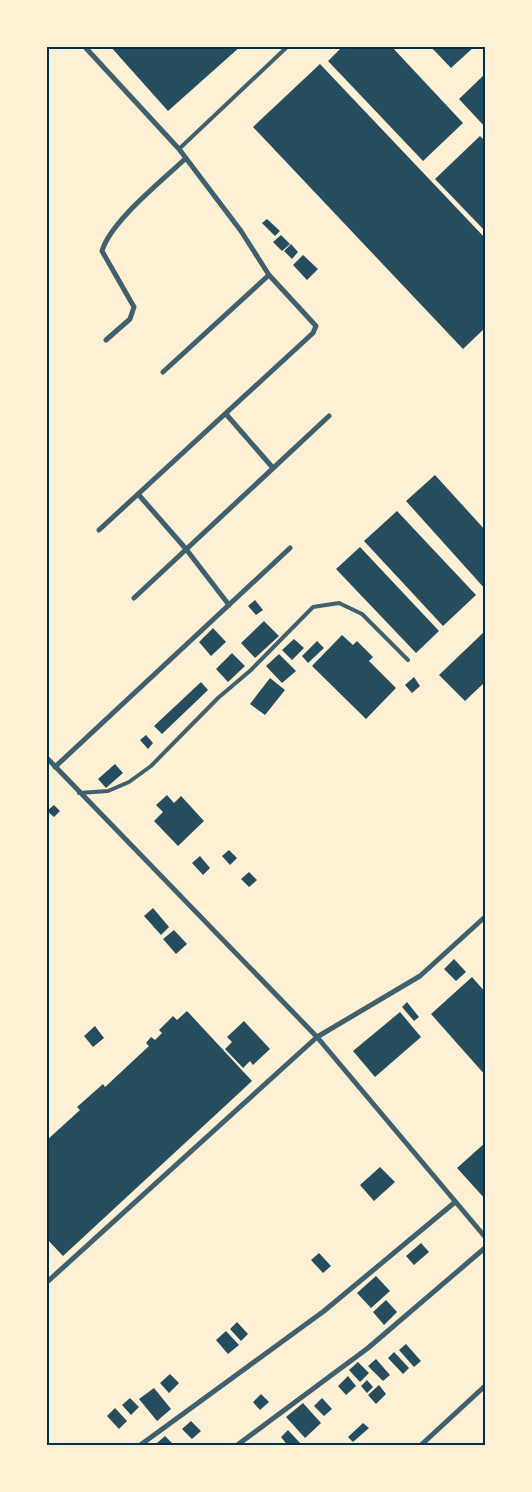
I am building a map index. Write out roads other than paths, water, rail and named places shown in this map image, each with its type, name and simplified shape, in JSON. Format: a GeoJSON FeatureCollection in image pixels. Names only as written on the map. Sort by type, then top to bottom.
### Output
{"type":"FeatureCollection","features":[{"type":"Feature","properties":{"kind":"street"},"geometry":{"type":"LineString","coordinates":[[84,46],[179,149],[241,231],[269,275],[316,326],[313,333],[99,530]]}},
{"type":"Feature","properties":{"kind":"street"},"geometry":{"type":"LineString","coordinates":[[106,340],[130,319],[134,307],[102,251],[106,239],[123,218],[186,158]]}},
{"type":"Feature","properties":{"kind":"street"},"geometry":{"type":"LineString","coordinates":[[163,372],[269,275]]}},
{"type":"Feature","properties":{"kind":"street"},"geometry":{"type":"LineString","coordinates":[[226,414],[273,468]]}},
{"type":"Feature","properties":{"kind":"street"},"geometry":{"type":"LineString","coordinates":[[134,598],[329,416]]}},
{"type":"Feature","properties":{"kind":"street"},"geometry":{"type":"LineString","coordinates":[[138,494],[186,549],[229,605]]}},
{"type":"Feature","properties":{"kind":"street"},"geometry":{"type":"LineString","coordinates":[[55,766],[290,548]]}},
{"type":"Feature","properties":{"kind":"street"},"geometry":{"type":"LineString","coordinates":[[46,757],[316,1037],[454,1203],[486,1238]]}},
{"type":"Feature","properties":{"kind":"street"},"geometry":{"type":"LineString","coordinates":[[46,1283],[316,1037],[420,976],[483,918],[486,925]]}},
{"type":"Feature","properties":{"kind":"street"},"geometry":{"type":"LineString","coordinates":[[139,1446],[324,1311],[454,1203]]}},
{"type":"Feature","properties":{"kind":"street"},"geometry":{"type":"LineString","coordinates":[[236,1446],[368,1348],[486,1247]]}},
{"type":"Feature","properties":{"kind":"street"},"geometry":{"type":"LineString","coordinates":[[420,1446],[486,1385]]}},
{"type":"Feature","properties":{"kind":"lane"},"geometry":{"type":"LineString","coordinates":[[179,149],[288,46]]}},
{"type":"Feature","properties":{"kind":"lane"},"geometry":{"type":"LineString","coordinates":[[79,793],[108,791],[122,785],[151,766],[218,698],[251,670],[313,607],[339,603],[362,614],[408,660]]}}]}
